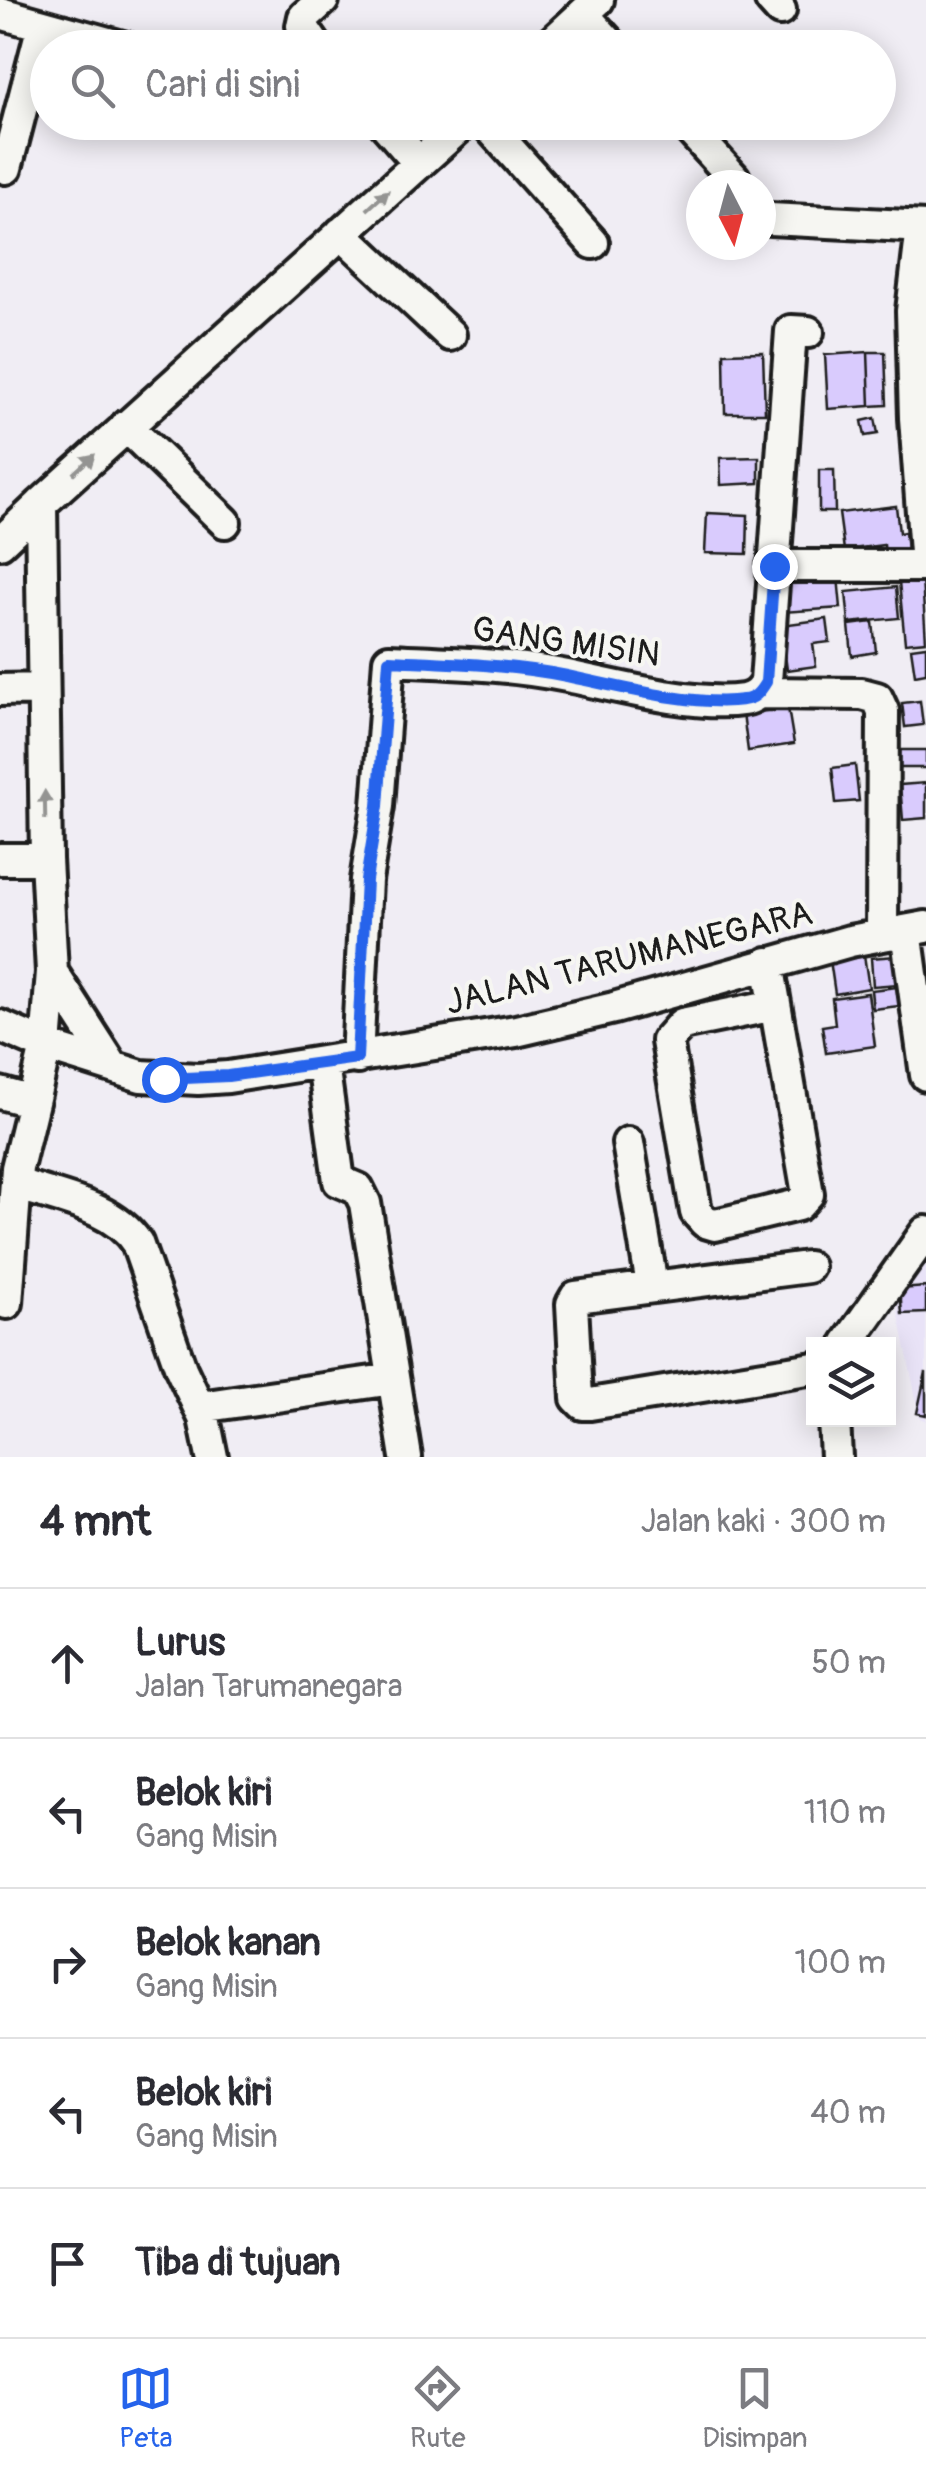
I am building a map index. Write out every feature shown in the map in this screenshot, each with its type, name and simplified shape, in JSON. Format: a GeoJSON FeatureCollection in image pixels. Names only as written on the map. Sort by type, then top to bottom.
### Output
{"type":"FeatureCollection","features":[{"type":"Feature","properties":{"kind":"street"},"geometry":{"type":"LineString","coordinates":[[305,30],[304,17],[323,0]]}},
{"type":"Feature","properties":{"kind":"street"},"geometry":{"type":"LineString","coordinates":[[565,30],[590,7],[603,30]]}},
{"type":"Feature","properties":{"kind":"street"},"geometry":{"type":"LineString","coordinates":[[0,13],[62,30]]}},
{"type":"Feature","properties":{"kind":"street"},"geometry":{"type":"LineString","coordinates":[[43,30],[44,25]]}},
{"type":"Feature","properties":{"kind":"street"},"geometry":{"type":"LineString","coordinates":[[6,168],[30,78]]}},
{"type":"Feature","properties":{"kind":"street"},"geometry":{"type":"LineString","coordinates":[[399,140],[419,163]]}},
{"type":"Feature","properties":{"kind":"street"},"geometry":{"type":"LineString","coordinates":[[0,542],[445,140]]}},
{"type":"Feature","properties":{"kind":"street"},"geometry":{"type":"LineString","coordinates":[[501,140],[593,243]]}},
{"type":"Feature","properties":{"kind":"street"},"geometry":{"type":"LineString","coordinates":[[699,140],[727,170]]}},
{"type":"Feature","properties":{"kind":"street"},"geometry":{"type":"LineString","coordinates":[[774,566],[926,566],[915,418],[921,341],[912,311],[924,227],[776,220]]}},
{"type":"Feature","properties":{"kind":"street"},"geometry":{"type":"LineString","coordinates":[[342,233],[450,336]]}},
{"type":"Feature","properties":{"kind":"street"},"geometry":{"type":"LineString","coordinates":[[808,332],[792,331],[766,682],[760,693],[862,694],[876,698],[883,712],[905,931],[926,1075]]}},
{"type":"Feature","properties":{"kind":"street"},"geometry":{"type":"LineString","coordinates":[[126,426],[225,522]]}},
{"type":"Feature","properties":{"kind":"street"},"geometry":{"type":"LineString","coordinates":[[7,1303],[17,1168],[46,1046],[52,972],[46,859],[41,504]]}},
{"type":"Feature","properties":{"kind":"street","name":"GANG MISIN"},"geometry":{"type":"LineString","coordinates":[[357,1058],[366,880],[378,806],[389,660],[496,666],[701,699],[749,700],[760,693]]}},
{"type":"Feature","properties":{"kind":"street"},"geometry":{"type":"LineString","coordinates":[[0,690],[43,689]]}},
{"type":"Feature","properties":{"kind":"street"},"geometry":{"type":"LineString","coordinates":[[0,859],[46,859]]}},
{"type":"Feature","properties":{"kind":"street","name":"JALAN TARUMANEGARA"},"geometry":{"type":"LineString","coordinates":[[0,1026],[46,1046],[141,1076],[198,1079],[357,1058],[562,1022],[768,963],[905,931]]}},
{"type":"Feature","properties":{"kind":"street"},"geometry":{"type":"LineString","coordinates":[[768,963],[808,1194],[798,1205],[714,1225],[696,1212],[668,1041],[682,1024],[775,1004]]}},
{"type":"Feature","properties":{"kind":"street"},"geometry":{"type":"LineString","coordinates":[[52,972],[111,1064]]}},
{"type":"Feature","properties":{"kind":"street"},"geometry":{"type":"LineString","coordinates":[[323,1063],[339,1180],[358,1189],[365,1203],[406,1457]]}},
{"type":"Feature","properties":{"kind":"street"},"geometry":{"type":"LineString","coordinates":[[0,1093],[33,1102]]}},
{"type":"Feature","properties":{"kind":"street"},"geometry":{"type":"LineString","coordinates":[[628,1143],[652,1285]]}},
{"type":"Feature","properties":{"kind":"street"},"geometry":{"type":"LineString","coordinates":[[17,1184],[107,1215],[126,1226],[137,1243],[181,1369],[200,1407],[212,1457]]}},
{"type":"Feature","properties":{"kind":"street"},"geometry":{"type":"LineString","coordinates":[[852,1337],[926,1232]]}},
{"type":"Feature","properties":{"kind":"street"},"geometry":{"type":"LineString","coordinates":[[806,1369],[590,1404],[579,1402],[572,1304],[576,1297],[808,1266]]}},
{"type":"Feature","properties":{"kind":"street"},"geometry":{"type":"LineString","coordinates":[[200,1407],[393,1380]]}},
{"type":"Feature","properties":{"kind":"street"},"geometry":{"type":"LineString","coordinates":[[834,1427],[836,1457]]}},
{"type":"Feature","properties":{"kind":"shaded area"},"geometry":{"type":"Polygon","coordinates":[[[926,1254],[926,1421],[920,1418],[887,1257],[926,1254]]]}},
{"type":"Feature","properties":{"kind":"building"},"geometry":{"type":"Polygon","coordinates":[[[763,352],[765,413],[725,413],[724,353],[763,352]]]}},
{"type":"Feature","properties":{"kind":"building"},"geometry":{"type":"Polygon","coordinates":[[[868,352],[870,406],[828,409],[825,355],[868,352]]]}},
{"type":"Feature","properties":{"kind":"building"},"geometry":{"type":"Polygon","coordinates":[[[868,352],[885,352],[887,405],[870,406],[868,352]]]}},
{"type":"Feature","properties":{"kind":"building"},"geometry":{"type":"Polygon","coordinates":[[[875,418],[878,434],[865,436],[862,421],[875,418]]]}},
{"type":"Feature","properties":{"kind":"building"},"geometry":{"type":"Polygon","coordinates":[[[759,457],[759,483],[721,485],[720,458],[759,457]]]}},
{"type":"Feature","properties":{"kind":"building"},"geometry":{"type":"Polygon","coordinates":[[[819,470],[834,470],[835,512],[819,512],[819,470]]]}},
{"type":"Feature","properties":{"kind":"building"},"geometry":{"type":"Polygon","coordinates":[[[896,506],[899,533],[905,532],[908,559],[886,562],[884,545],[844,550],[839,513],[896,506]]]}},
{"type":"Feature","properties":{"kind":"building"},"geometry":{"type":"Polygon","coordinates":[[[707,513],[748,515],[747,554],[705,553],[707,513]]]}},
{"type":"Feature","properties":{"kind":"building"},"geometry":{"type":"Polygon","coordinates":[[[838,577],[841,608],[783,612],[780,581],[838,577]]]}},
{"type":"Feature","properties":{"kind":"building"},"geometry":{"type":"Polygon","coordinates":[[[922,580],[926,641],[905,643],[899,582],[922,580]]]}},
{"type":"Feature","properties":{"kind":"building"},"geometry":{"type":"Polygon","coordinates":[[[896,587],[899,618],[849,623],[846,592],[896,587]]]}},
{"type":"Feature","properties":{"kind":"building"},"geometry":{"type":"Polygon","coordinates":[[[827,619],[830,642],[813,644],[816,666],[787,670],[781,625],[827,619]]]}},
{"type":"Feature","properties":{"kind":"building"},"geometry":{"type":"Polygon","coordinates":[[[873,622],[876,652],[852,656],[849,625],[873,622]]]}},
{"type":"Feature","properties":{"kind":"building"},"geometry":{"type":"Polygon","coordinates":[[[926,646],[926,673],[915,675],[911,648],[926,646]]]}},
{"type":"Feature","properties":{"kind":"building"},"geometry":{"type":"Polygon","coordinates":[[[920,701],[923,725],[905,727],[902,703],[920,701]]]}},
{"type":"Feature","properties":{"kind":"building"},"geometry":{"type":"Polygon","coordinates":[[[788,708],[794,744],[748,751],[743,714],[788,708]]]}},
{"type":"Feature","properties":{"kind":"building"},"geometry":{"type":"Polygon","coordinates":[[[900,750],[926,750],[926,768],[900,768],[900,750]]]}},
{"type":"Feature","properties":{"kind":"building"},"geometry":{"type":"Polygon","coordinates":[[[855,765],[859,801],[836,803],[832,768],[855,765]]]}},
{"type":"Feature","properties":{"kind":"building"},"geometry":{"type":"Polygon","coordinates":[[[926,783],[926,818],[903,820],[900,785],[926,783]]]}},
{"type":"Feature","properties":{"kind":"building"},"geometry":{"type":"Polygon","coordinates":[[[864,955],[869,988],[835,994],[830,960],[864,955]]]}},
{"type":"Feature","properties":{"kind":"building"},"geometry":{"type":"Polygon","coordinates":[[[896,956],[899,984],[873,986],[871,958],[896,956]]]}},
{"type":"Feature","properties":{"kind":"building"},"geometry":{"type":"Polygon","coordinates":[[[906,986],[908,1005],[873,1009],[871,990],[906,986]]]}},
{"type":"Feature","properties":{"kind":"building"},"geometry":{"type":"Polygon","coordinates":[[[868,993],[875,1046],[826,1053],[822,1026],[835,1024],[832,998],[868,993]]]}},
{"type":"Feature","properties":{"kind":"building"},"geometry":{"type":"Polygon","coordinates":[[[926,1287],[926,1313],[902,1314],[900,1289],[926,1287]]]}},
{"type":"Feature","properties":{"kind":"building"},"geometry":{"type":"Polygon","coordinates":[[[926,1372],[926,1415],[917,1413],[926,1372]]]}},
{"type":"Feature","properties":{"kind":"route"},"geometry":{"type":"LineString","coordinates":[[164,1079],[228,1076],[357,1058],[366,880],[378,806],[389,660],[496,666],[568,676],[608,687],[701,699],[749,700],[760,693],[766,682],[774,566]]}}]}
